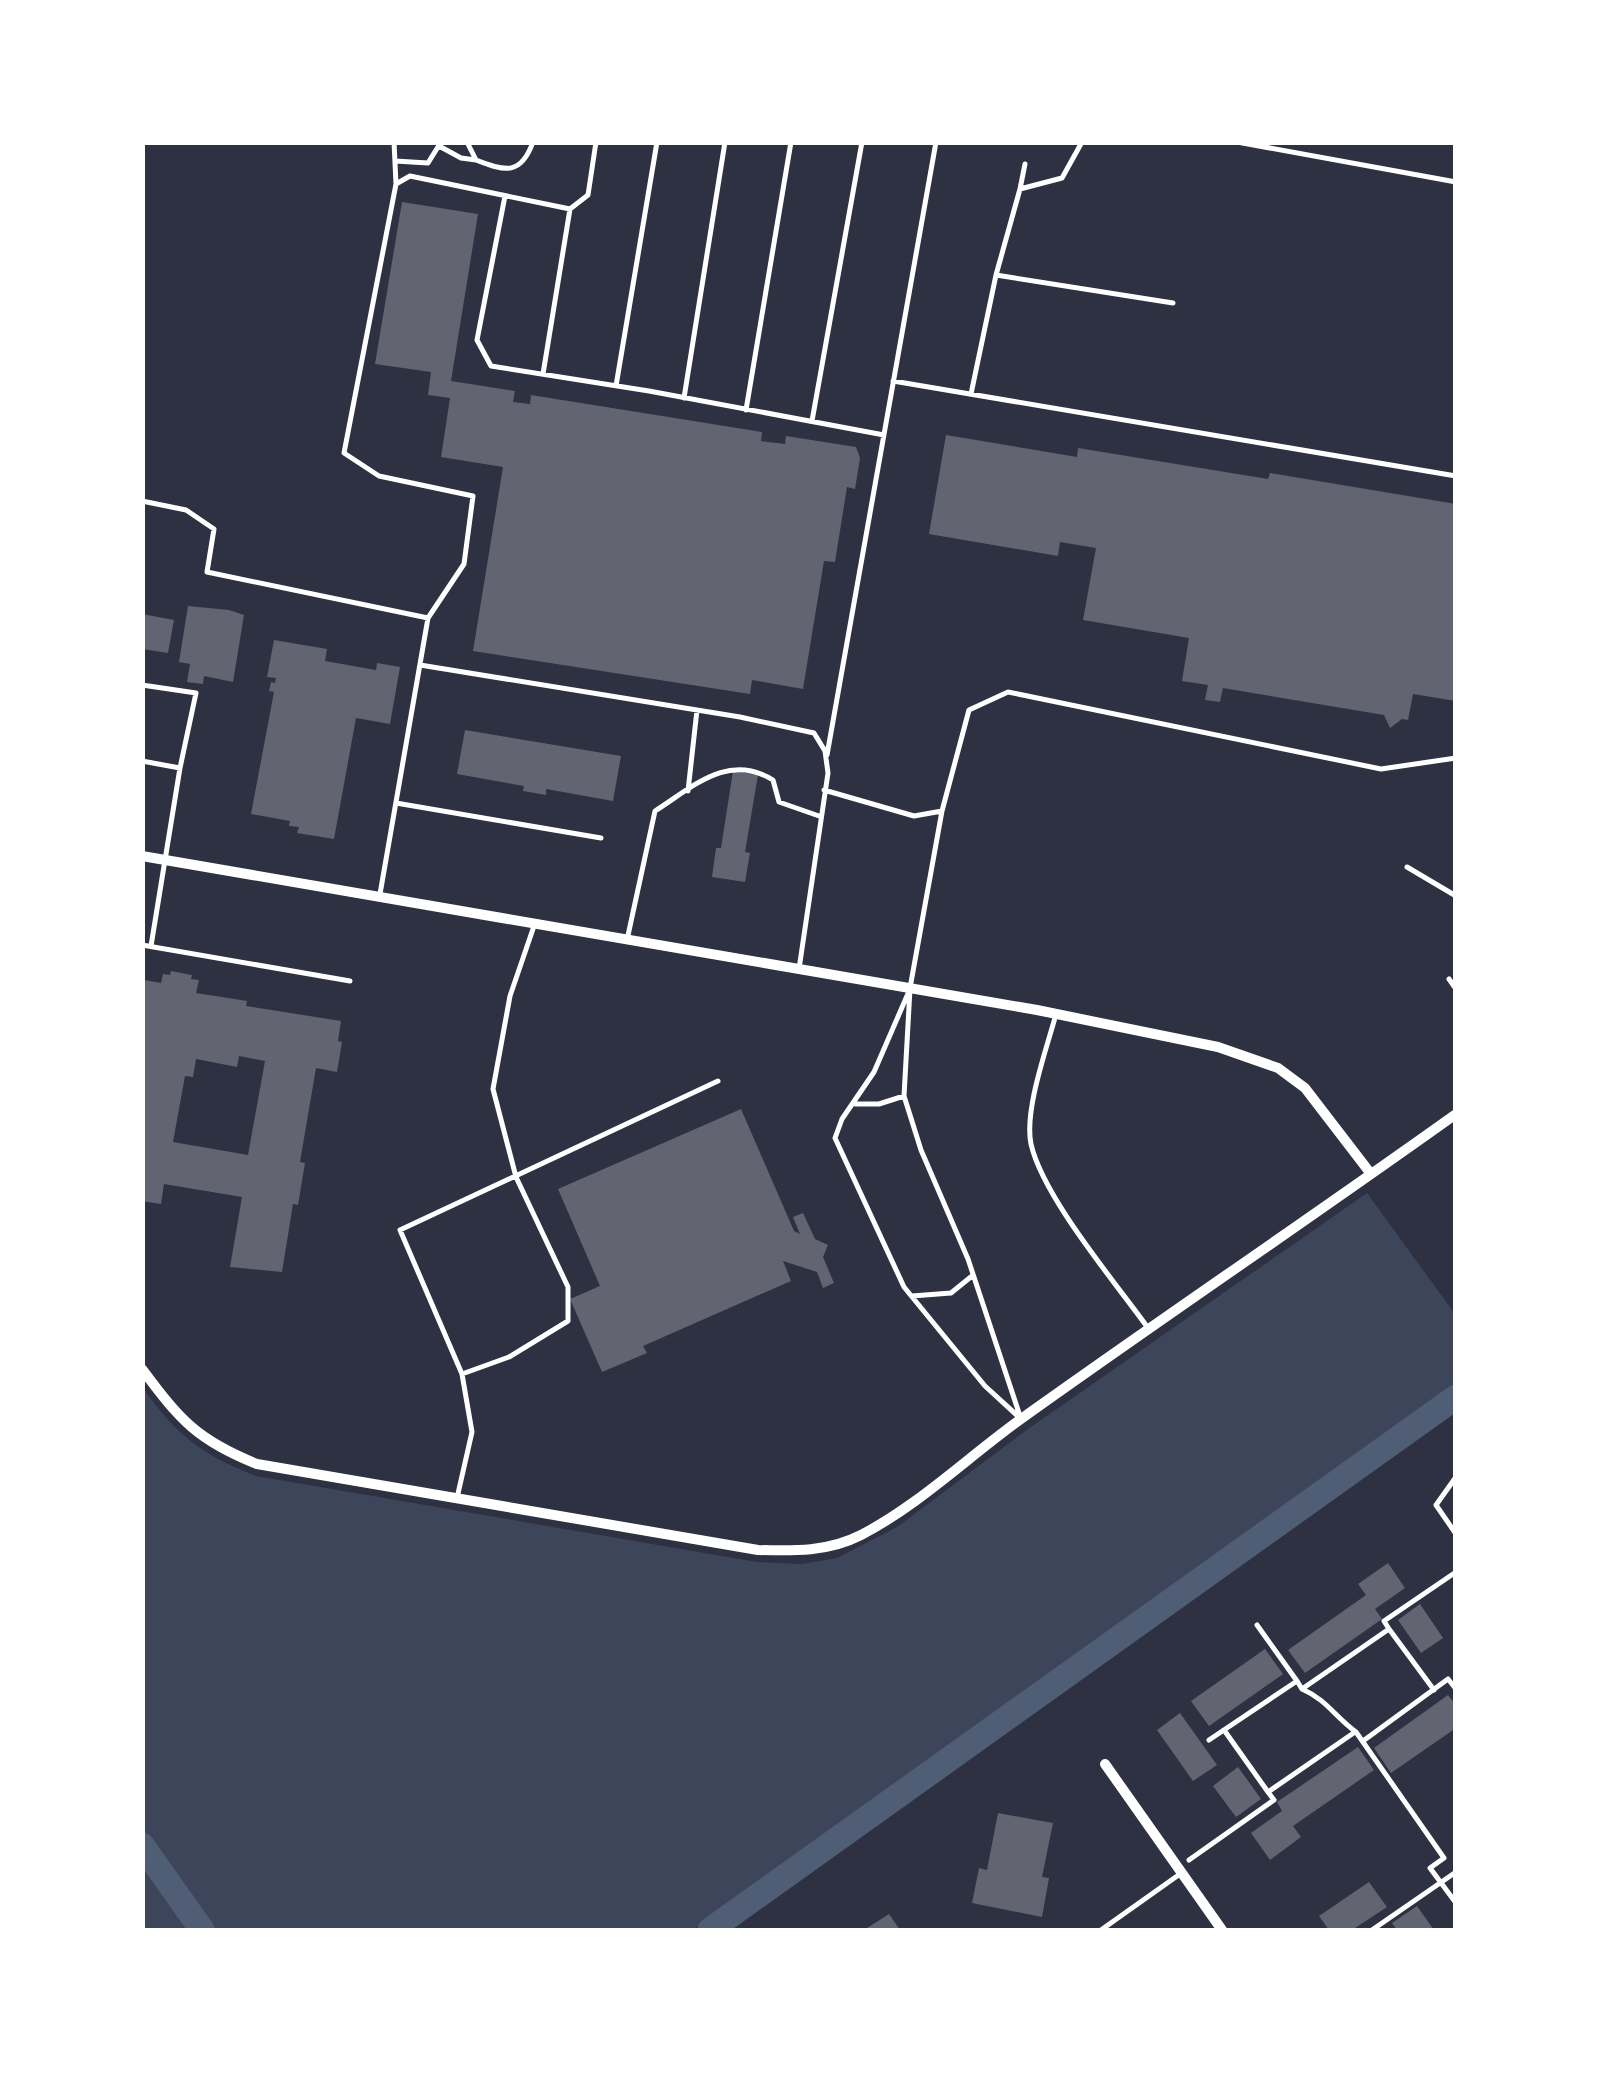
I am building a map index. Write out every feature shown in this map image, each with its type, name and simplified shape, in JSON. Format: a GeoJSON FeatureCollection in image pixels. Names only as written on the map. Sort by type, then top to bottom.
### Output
{"type":"FeatureCollection","features":[{"type":"Feature","properties":{"kind":"street"},"geometry":{"type":"LineString","coordinates":[[142,856],[1056,1014],[1218,1048],[1278,1068],[1305,1088],[1371,1174]]}},
{"type":"Feature","properties":{"kind":"street"},"geometry":{"type":"LineString","coordinates":[[142,1369],[194,1432],[221,1450],[273,1467],[758,1550],[802,1552],[834,1546],[860,1536],[892,1516],[1021,1419],[1456,1114]]}},
{"type":"Feature","properties":{"kind":"street"},"geometry":{"type":"LineString","coordinates":[[1105,1764],[1222,1930]]}},
{"type":"Feature","properties":{"kind":"lane"},"geometry":{"type":"LineString","coordinates":[[380,897],[428,618],[464,564],[474,496],[379,476],[344,453],[396,184],[394,142]]}},
{"type":"Feature","properties":{"kind":"lane"},"geometry":{"type":"LineString","coordinates":[[466,142],[476,160]]}},
{"type":"Feature","properties":{"kind":"lane"},"geometry":{"type":"LineString","coordinates":[[395,161],[428,163],[440,144],[460,158],[513,169],[521,166],[533,142]]}},
{"type":"Feature","properties":{"kind":"lane"},"geometry":{"type":"LineString","coordinates":[[543,374],[570,209],[588,195],[596,142]]}},
{"type":"Feature","properties":{"kind":"lane"},"geometry":{"type":"LineString","coordinates":[[616,386],[657,142]]}},
{"type":"Feature","properties":{"kind":"lane"},"geometry":{"type":"LineString","coordinates":[[684,398],[725,142]]}},
{"type":"Feature","properties":{"kind":"lane"},"geometry":{"type":"LineString","coordinates":[[746,410],[791,142]]}},
{"type":"Feature","properties":{"kind":"lane"},"geometry":{"type":"LineString","coordinates":[[812,421],[862,142]]}},
{"type":"Feature","properties":{"kind":"lane"},"geometry":{"type":"LineString","coordinates":[[826,760],[936,142]]}},
{"type":"Feature","properties":{"kind":"lane"},"geometry":{"type":"LineString","coordinates":[[1020,189],[1062,178],[1082,142]]}},
{"type":"Feature","properties":{"kind":"lane"},"geometry":{"type":"LineString","coordinates":[[1238,142],[1456,182]]}},
{"type":"Feature","properties":{"kind":"lane"},"geometry":{"type":"LineString","coordinates":[[971,394],[996,274],[1025,164]]}},
{"type":"Feature","properties":{"kind":"lane"},"geometry":{"type":"LineString","coordinates":[[396,184],[410,176],[570,209]]}},
{"type":"Feature","properties":{"kind":"lane"},"geometry":{"type":"LineString","coordinates":[[505,196],[478,340],[491,366],[884,435]]}},
{"type":"Feature","properties":{"kind":"lane"},"geometry":{"type":"LineString","coordinates":[[996,274],[1172,303]]}},
{"type":"Feature","properties":{"kind":"lane"},"geometry":{"type":"LineString","coordinates":[[894,381],[1456,476]]}},
{"type":"Feature","properties":{"kind":"lane"},"geometry":{"type":"LineString","coordinates":[[142,501],[186,510],[214,529],[207,572],[428,618]]}},
{"type":"Feature","properties":{"kind":"lane"},"geometry":{"type":"LineString","coordinates":[[420,665],[814,733],[826,751],[828,772],[799,969]]}},
{"type":"Feature","properties":{"kind":"lane"},"geometry":{"type":"LineString","coordinates":[[142,685],[196,693],[151,946]]}},
{"type":"Feature","properties":{"kind":"lane"},"geometry":{"type":"LineString","coordinates":[[1021,1419],[968,1259],[920,1150],[904,1096],[910,988],[942,811],[970,710],[1008,692],[1381,769],[1456,758]]}},
{"type":"Feature","properties":{"kind":"lane"},"geometry":{"type":"LineString","coordinates":[[688,790],[697,710]]}},
{"type":"Feature","properties":{"kind":"lane"},"geometry":{"type":"LineString","coordinates":[[142,761],[180,768]]}},
{"type":"Feature","properties":{"kind":"lane"},"geometry":{"type":"LineString","coordinates":[[627,940],[655,810],[723,769],[758,770],[773,780],[779,802],[820,816]]}},
{"type":"Feature","properties":{"kind":"lane"},"geometry":{"type":"LineString","coordinates":[[824,790],[914,816],[942,811]]}},
{"type":"Feature","properties":{"kind":"lane"},"geometry":{"type":"LineString","coordinates":[[396,802],[600,838]]}},
{"type":"Feature","properties":{"kind":"lane"},"geometry":{"type":"LineString","coordinates":[[1407,867],[1456,896]]}},
{"type":"Feature","properties":{"kind":"lane"},"geometry":{"type":"LineString","coordinates":[[462,1374],[509,1357],[568,1321],[568,1288],[516,1176],[493,1089],[510,996],[535,924]]}},
{"type":"Feature","properties":{"kind":"lane"},"geometry":{"type":"LineString","coordinates":[[142,944],[350,981]]}},
{"type":"Feature","properties":{"kind":"lane"},"geometry":{"type":"LineString","coordinates":[[1449,979],[1456,989]]}},
{"type":"Feature","properties":{"kind":"lane"},"geometry":{"type":"LineString","coordinates":[[910,988],[874,1072],[842,1119],[835,1138],[838,1152],[904,1287],[985,1386],[1021,1419]]}},
{"type":"Feature","properties":{"kind":"lane"},"geometry":{"type":"LineString","coordinates":[[1056,1014],[1034,1091],[1031,1143],[1056,1199],[1150,1330]]}},
{"type":"Feature","properties":{"kind":"lane"},"geometry":{"type":"LineString","coordinates":[[456,1499],[472,1432],[462,1374],[400,1230],[718,1080]]}},
{"type":"Feature","properties":{"kind":"lane"},"geometry":{"type":"LineString","coordinates":[[855,1104],[879,1104],[904,1096]]}},
{"type":"Feature","properties":{"kind":"lane"},"geometry":{"type":"LineString","coordinates":[[912,1296],[951,1292],[972,1276]]}},
{"type":"Feature","properties":{"kind":"lane"},"geometry":{"type":"LineString","coordinates":[[1456,1478],[1436,1505],[1456,1534]]}},
{"type":"Feature","properties":{"kind":"lane"},"geometry":{"type":"LineString","coordinates":[[1101,1930],[1180,1870]]}},
{"type":"Feature","properties":{"kind":"path"},"geometry":{"type":"LineString","coordinates":[[1434,1690],[1384,1621],[1456,1572]]}},
{"type":"Feature","properties":{"kind":"path"},"geometry":{"type":"LineString","coordinates":[[1257,1626],[1302,1689],[1323,1698],[1340,1721],[1363,1740],[1444,1858],[1430,1868],[1456,1904]]}},
{"type":"Feature","properties":{"kind":"path"},"geometry":{"type":"LineString","coordinates":[[1302,1689],[1389,1629]]}},
{"type":"Feature","properties":{"kind":"path"},"geometry":{"type":"LineString","coordinates":[[1363,1740],[1448,1679],[1456,1689]]}},
{"type":"Feature","properties":{"kind":"path"},"geometry":{"type":"LineString","coordinates":[[1208,1740],[1297,1681]]}},
{"type":"Feature","properties":{"kind":"path"},"geometry":{"type":"LineString","coordinates":[[1180,1870],[1274,1800],[1224,1730]]}},
{"type":"Feature","properties":{"kind":"path"},"geometry":{"type":"LineString","coordinates":[[1268,1792],[1356,1732]]}},
{"type":"Feature","properties":{"kind":"path"},"geometry":{"type":"LineString","coordinates":[[1372,1930],[1381,1928],[1456,1872]]}},
{"type":"Feature","properties":{"kind":"shaded area"},"geometry":{"type":"Polygon","coordinates":[[[1367,1193],[1455,1314],[1455,1389],[693,1930],[143,1930],[143,1388],[167,1419],[192,1442],[256,1476],[757,1562],[802,1564],[837,1558],[897,1527],[1028,1429],[1367,1193]]]}},
{"type":"Feature","properties":{"kind":"building"},"geometry":{"type":"Polygon","coordinates":[[[402,202],[478,214],[451,381],[515,391],[513,402],[530,404],[531,395],[762,432],[761,441],[785,444],[786,436],[856,447],[860,458],[855,489],[847,487],[835,562],[824,561],[803,689],[752,680],[750,694],[473,651],[503,467],[441,457],[450,398],[428,395],[431,372],[375,364],[402,202]]]}},
{"type":"Feature","properties":{"kind":"building"},"geometry":{"type":"Polygon","coordinates":[[[946,435],[1077,457],[1078,448],[1268,479],[1270,473],[1456,504],[1456,701],[1413,694],[1408,720],[1402,719],[1390,728],[1384,715],[1223,688],[1220,702],[1205,700],[1208,685],[1182,681],[1189,638],[1083,620],[1096,548],[1060,542],[1058,556],[929,534],[946,435]]]}},
{"type":"Feature","properties":{"kind":"building"},"geometry":{"type":"Polygon","coordinates":[[[188,606],[244,615],[233,682],[204,676],[203,684],[187,682],[190,664],[179,662],[188,606]]]}},
{"type":"Feature","properties":{"kind":"building"},"geometry":{"type":"Polygon","coordinates":[[[142,614],[174,620],[168,653],[142,649],[142,614]]]}},
{"type":"Feature","properties":{"kind":"building"},"geometry":{"type":"Polygon","coordinates":[[[274,640],[327,649],[325,661],[376,670],[377,663],[400,667],[390,724],[356,718],[334,839],[297,833],[299,827],[289,826],[290,821],[251,814],[274,692],[269,691],[276,678],[267,677],[274,640]]]}},
{"type":"Feature","properties":{"kind":"building"},"geometry":{"type":"Polygon","coordinates":[[[465,730],[621,756],[613,801],[546,789],[546,795],[523,791],[524,786],[457,774],[465,730]]]}},
{"type":"Feature","properties":{"kind":"building"},"geometry":{"type":"Polygon","coordinates":[[[733,771],[758,775],[745,852],[750,853],[745,882],[712,877],[716,848],[721,848],[733,771]]]}},
{"type":"Feature","properties":{"kind":"building"},"geometry":{"type":"Polygon","coordinates":[[[171,971],[192,975],[191,979],[199,980],[196,993],[247,1001],[246,1006],[341,1021],[337,1072],[316,1068],[300,1162],[305,1163],[298,1205],[293,1204],[282,1272],[230,1267],[242,1197],[164,1184],[161,1204],[142,1201],[142,985],[144,980],[161,983],[163,974],[170,975],[171,971]],[[239,1056],[237,1067],[196,1059],[193,1077],[185,1076],[173,1142],[248,1155],[265,1061],[239,1056]]]}},
{"type":"Feature","properties":{"kind":"building"},"geometry":{"type":"Polygon","coordinates":[[[741,1109],[794,1231],[800,1234],[793,1217],[803,1213],[815,1239],[828,1245],[823,1257],[834,1283],[823,1288],[817,1272],[783,1261],[791,1281],[643,1346],[647,1353],[602,1372],[570,1299],[600,1286],[558,1189],[741,1109]]]}},
{"type":"Feature","properties":{"kind":"building"},"geometry":{"type":"Polygon","coordinates":[[[1388,1563],[1405,1588],[1375,1609],[1382,1619],[1305,1673],[1288,1650],[1366,1595],[1358,1584],[1388,1563]]]}},
{"type":"Feature","properties":{"kind":"building"},"geometry":{"type":"Polygon","coordinates":[[[1420,1604],[1443,1638],[1421,1653],[1398,1620],[1420,1604]]]}},
{"type":"Feature","properties":{"kind":"building"},"geometry":{"type":"Polygon","coordinates":[[[1265,1649],[1283,1674],[1209,1726],[1191,1701],[1265,1649]]]}},
{"type":"Feature","properties":{"kind":"building"},"geometry":{"type":"Polygon","coordinates":[[[1448,1695],[1456,1705],[1456,1728],[1391,1773],[1374,1748],[1448,1695]]]}},
{"type":"Feature","properties":{"kind":"building"},"geometry":{"type":"Polygon","coordinates":[[[1180,1713],[1217,1765],[1193,1781],[1157,1730],[1180,1713]]]}},
{"type":"Feature","properties":{"kind":"building"},"geometry":{"type":"Polygon","coordinates":[[[1358,1747],[1374,1770],[1293,1826],[1301,1837],[1270,1860],[1251,1833],[1282,1811],[1277,1802],[1358,1747]]]}},
{"type":"Feature","properties":{"kind":"building"},"geometry":{"type":"Polygon","coordinates":[[[1238,1767],[1261,1799],[1236,1817],[1213,1786],[1238,1767]]]}},
{"type":"Feature","properties":{"kind":"building"},"geometry":{"type":"Polygon","coordinates":[[[998,1813],[1053,1823],[1042,1877],[1049,1878],[1042,1917],[972,1903],[979,1868],[987,1870],[998,1813]]]}},
{"type":"Feature","properties":{"kind":"building"},"geometry":{"type":"Polygon","coordinates":[[[1369,1882],[1387,1907],[1352,1930],[1329,1930],[1319,1916],[1369,1882]]]}},
{"type":"Feature","properties":{"kind":"building"},"geometry":{"type":"Polygon","coordinates":[[[1417,1906],[1434,1930],[1397,1930],[1392,1923],[1417,1906]]]}},
{"type":"Feature","properties":{"kind":"building"},"geometry":{"type":"Polygon","coordinates":[[[889,1914],[900,1930],[864,1930],[889,1914]]]}},
{"type":"Feature","properties":{"kind":"waterway"},"geometry":{"type":"LineString","coordinates":[[710,1930],[1456,1397]]}},
{"type":"Feature","properties":{"kind":"waterway"},"geometry":{"type":"LineString","coordinates":[[142,1845],[202,1930]]}}]}
